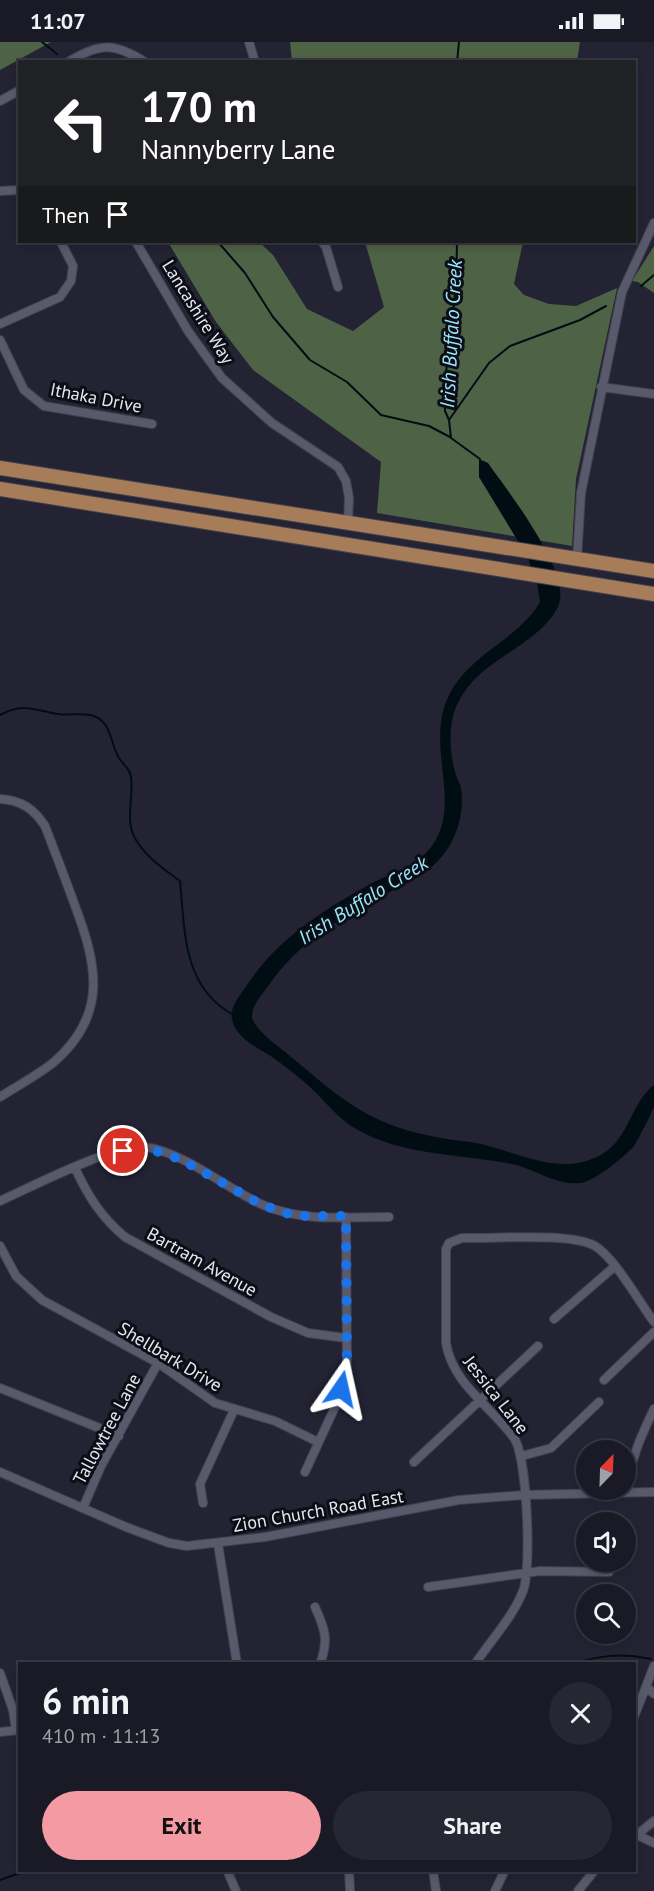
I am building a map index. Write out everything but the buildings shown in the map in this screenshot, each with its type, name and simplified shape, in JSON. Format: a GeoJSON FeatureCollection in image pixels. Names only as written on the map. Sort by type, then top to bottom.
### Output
{"type":"FeatureCollection","features":[{"type":"Feature","properties":{"kind":"highway"},"geometry":{"type":"LineString","coordinates":[[0,468],[654,571]]}},
{"type":"Feature","properties":{"kind":"highway"},"geometry":{"type":"LineString","coordinates":[[0,489],[654,594]]}},
{"type":"Feature","properties":{"kind":"street"},"geometry":{"type":"LineString","coordinates":[[249,42],[254,60]]}},
{"type":"Feature","properties":{"kind":"street"},"geometry":{"type":"LineString","coordinates":[[71,60],[93,47],[111,45],[128,49],[142,60]]}},
{"type":"Feature","properties":{"kind":"street"},"geometry":{"type":"LineString","coordinates":[[0,100],[18,92]]}},
{"type":"Feature","properties":{"kind":"street"},"geometry":{"type":"LineString","coordinates":[[0,191],[18,190]]}},
{"type":"Feature","properties":{"kind":"street"},"geometry":{"type":"LineString","coordinates":[[577,559],[581,493],[622,292],[654,223]]}},
{"type":"Feature","properties":{"kind":"street"},"geometry":{"type":"LineString","coordinates":[[0,324],[60,297],[70,281],[73,266],[62,243]]}},
{"type":"Feature","properties":{"kind":"street","name":"Lancashire Way"},"geometry":{"type":"LineString","coordinates":[[137,243],[188,331],[222,378],[272,423],[338,467],[346,481],[349,498],[348,522]]}},
{"type":"Feature","properties":{"kind":"street"},"geometry":{"type":"LineString","coordinates":[[322,243],[326,248],[338,287]]}},
{"type":"Feature","properties":{"kind":"street","name":"Ithaka Drive"},"geometry":{"type":"LineString","coordinates":[[0,339],[24,390],[44,406],[152,423]]}},
{"type":"Feature","properties":{"kind":"street"},"geometry":{"type":"LineString","coordinates":[[601,387],[654,394]]}},
{"type":"Feature","properties":{"kind":"street"},"geometry":{"type":"LineString","coordinates":[[0,799],[18,802],[28,807],[37,814],[45,826],[87,938],[94,965],[95,986],[90,1008],[78,1034],[66,1049],[53,1063],[0,1097]]}},
{"type":"Feature","properties":{"kind":"street"},"geometry":{"type":"LineString","coordinates":[[0,1201],[103,1155],[144,1147],[182,1160],[262,1205],[295,1216],[389,1217]]}},
{"type":"Feature","properties":{"kind":"street","name":"Bartram Avenue"},"geometry":{"type":"LineString","coordinates":[[75,1167],[88,1197],[108,1223],[125,1237],[271,1317],[308,1333],[346,1338]]}},
{"type":"Feature","properties":{"kind":"street"},"geometry":{"type":"LineString","coordinates":[[305,1472],[335,1407],[347,1370],[346,1216]]}},
{"type":"Feature","properties":{"kind":"street","name":"Jessica Lane"},"geometry":{"type":"LineString","coordinates":[[528,1573],[522,1456],[515,1440],[452,1366],[449,1357],[446,1343],[446,1249],[449,1243],[462,1238],[576,1239],[596,1247],[614,1267]]}},
{"type":"Feature","properties":{"kind":"street","name":"Shellbark Drive"},"geometry":{"type":"LineString","coordinates":[[0,1246],[16,1276],[42,1300],[158,1363],[193,1390],[215,1403],[275,1421],[318,1442]]}},
{"type":"Feature","properties":{"kind":"street"},"geometry":{"type":"LineString","coordinates":[[554,1320],[614,1267],[654,1322]]}},
{"type":"Feature","properties":{"kind":"street"},"geometry":{"type":"LineString","coordinates":[[604,1380],[654,1332]]}},
{"type":"Feature","properties":{"kind":"street"},"geometry":{"type":"LineString","coordinates":[[414,1462],[538,1346]]}},
{"type":"Feature","properties":{"kind":"street","name":"Tallowtree Lane"},"geometry":{"type":"LineString","coordinates":[[83,1508],[101,1466],[158,1363]]}},
{"type":"Feature","properties":{"kind":"street"},"geometry":{"type":"LineString","coordinates":[[0,1388],[119,1436]]}},
{"type":"Feature","properties":{"kind":"street"},"geometry":{"type":"LineString","coordinates":[[522,1456],[551,1448],[599,1402]]}},
{"type":"Feature","properties":{"kind":"street"},"geometry":{"type":"LineString","coordinates":[[636,1452],[654,1409]]}},
{"type":"Feature","properties":{"kind":"street"},"geometry":{"type":"LineString","coordinates":[[203,1503],[200,1484],[234,1410]]}},
{"type":"Feature","properties":{"kind":"street","name":"Zion Church Road East"},"geometry":{"type":"LineString","coordinates":[[0,1472],[177,1545],[218,1544],[347,1523],[459,1500],[576,1494]]}},
{"type":"Feature","properties":{"kind":"street","name":"Zion Church Road East"},"geometry":{"type":"LineString","coordinates":[[636,1492],[654,1492]]}},
{"type":"Feature","properties":{"kind":"street"},"geometry":{"type":"LineString","coordinates":[[218,1544],[237,1662]]}},
{"type":"Feature","properties":{"kind":"street"},"geometry":{"type":"LineString","coordinates":[[428,1587],[528,1573],[609,1572]]}},
{"type":"Feature","properties":{"kind":"street"},"geometry":{"type":"LineString","coordinates":[[477,1662],[516,1606],[525,1587],[528,1573]]}},
{"type":"Feature","properties":{"kind":"street"},"geometry":{"type":"LineString","coordinates":[[315,1607],[325,1629],[325,1650],[321,1662]]}},
{"type":"Feature","properties":{"kind":"street"},"geometry":{"type":"LineString","coordinates":[[636,1712],[654,1666]]}},
{"type":"Feature","properties":{"kind":"street"},"geometry":{"type":"LineString","coordinates":[[0,1673],[18,1730],[0,1732]]}},
{"type":"Feature","properties":{"kind":"street"},"geometry":{"type":"LineString","coordinates":[[646,1686],[654,1694]]}},
{"type":"Feature","properties":{"kind":"street"},"geometry":{"type":"LineString","coordinates":[[654,1821],[636,1835],[654,1843]]}},
{"type":"Feature","properties":{"kind":"street"},"geometry":{"type":"LineString","coordinates":[[228,1872],[236,1891]]}},
{"type":"Feature","properties":{"kind":"street"},"geometry":{"type":"LineString","coordinates":[[349,1872],[350,1891]]}},
{"type":"Feature","properties":{"kind":"street"},"geometry":{"type":"LineString","coordinates":[[433,1872],[436,1891]]}},
{"type":"Feature","properties":{"kind":"street"},"geometry":{"type":"LineString","coordinates":[[495,1891],[504,1872]]}},
{"type":"Feature","properties":{"kind":"street"},"geometry":{"type":"LineString","coordinates":[[578,1891],[593,1872]]}},
{"type":"Feature","properties":{"kind":"green space"},"geometry":{"type":"Polygon","coordinates":[[[0,42],[51,42],[18,60],[0,70],[0,42]]]}},
{"type":"Feature","properties":{"kind":"green space"},"geometry":{"type":"Polygon","coordinates":[[[290,42],[580,42],[577,60],[292,60],[290,42]]]}},
{"type":"Feature","properties":{"kind":"green space"},"geometry":{"type":"Polygon","coordinates":[[[169,243],[260,243],[273,255],[307,309],[353,331],[384,307],[365,243],[523,243],[514,284],[524,295],[549,304],[576,306],[617,288],[576,479],[572,546],[377,513],[381,462],[253,370],[216,322],[169,243]]]}},
{"type":"Feature","properties":{"kind":"green space"},"geometry":{"type":"Polygon","coordinates":[[[654,246],[654,293],[638,282],[632,281],[654,246]]]}},
{"type":"Feature","properties":{"kind":"water"},"geometry":{"type":"Polygon","coordinates":[[[479,459],[488,463],[534,529],[545,549],[559,586],[558,607],[554,615],[535,634],[477,677],[455,709],[451,726],[451,745],[455,772],[461,788],[462,808],[458,827],[450,845],[432,867],[419,876],[349,914],[306,944],[293,956],[264,992],[256,1003],[252,1016],[256,1025],[270,1040],[337,1094],[371,1116],[407,1130],[484,1145],[540,1161],[568,1164],[582,1162],[610,1149],[626,1128],[637,1105],[654,1085],[654,1107],[634,1146],[617,1162],[581,1183],[555,1180],[512,1164],[414,1150],[376,1139],[345,1122],[301,1079],[239,1034],[232,1019],[234,1005],[242,992],[259,968],[288,939],[338,903],[418,860],[433,844],[441,827],[444,790],[440,730],[443,711],[450,692],[474,663],[517,629],[540,602],[537,583],[527,556],[479,477],[479,459]]]}},
{"type":"Feature","properties":{"kind":"waterway"},"geometry":{"type":"LineString","coordinates":[[42,42],[57,54]]}},
{"type":"Feature","properties":{"kind":"waterway","name":"Irish Buffalo Creek"},"geometry":{"type":"LineString","coordinates":[[457,60],[459,42]]}},
{"type":"Feature","properties":{"kind":"waterway"},"geometry":{"type":"LineString","coordinates":[[219,243],[245,273],[273,317],[310,360],[347,382],[381,415],[429,426],[450,437]]}},
{"type":"Feature","properties":{"kind":"waterway","name":"Irish Buffalo Creek"},"geometry":{"type":"LineString","coordinates":[[457,243],[456,286],[445,382],[445,411],[449,420],[451,438],[480,459]]}},
{"type":"Feature","properties":{"kind":"waterway"},"geometry":{"type":"LineString","coordinates":[[641,286],[654,275]]}},
{"type":"Feature","properties":{"kind":"waterway"},"geometry":{"type":"LineString","coordinates":[[449,420],[489,363],[510,346],[580,320],[606,306]]}},
{"type":"Feature","properties":{"kind":"waterway"},"geometry":{"type":"LineString","coordinates":[[0,715],[16,709],[29,708],[62,714],[90,715],[104,723],[118,757],[130,774],[132,833],[151,858],[180,881],[185,937],[195,973],[203,988],[232,1014]]}},
{"type":"Feature","properties":{"kind":"waterway"},"geometry":{"type":"LineString","coordinates":[[580,1662],[611,1656],[651,1659]]}},
{"type":"Feature","properties":{"kind":"waterway"},"geometry":{"type":"LineString","coordinates":[[0,1880],[22,1872]]}},
{"type":"Feature","properties":{"kind":"route"},"geometry":{"type":"LineString","coordinates":[[123,1151],[144,1147],[182,1160],[262,1205],[295,1216],[346,1216],[347,1370],[341,1389]]}}]}
